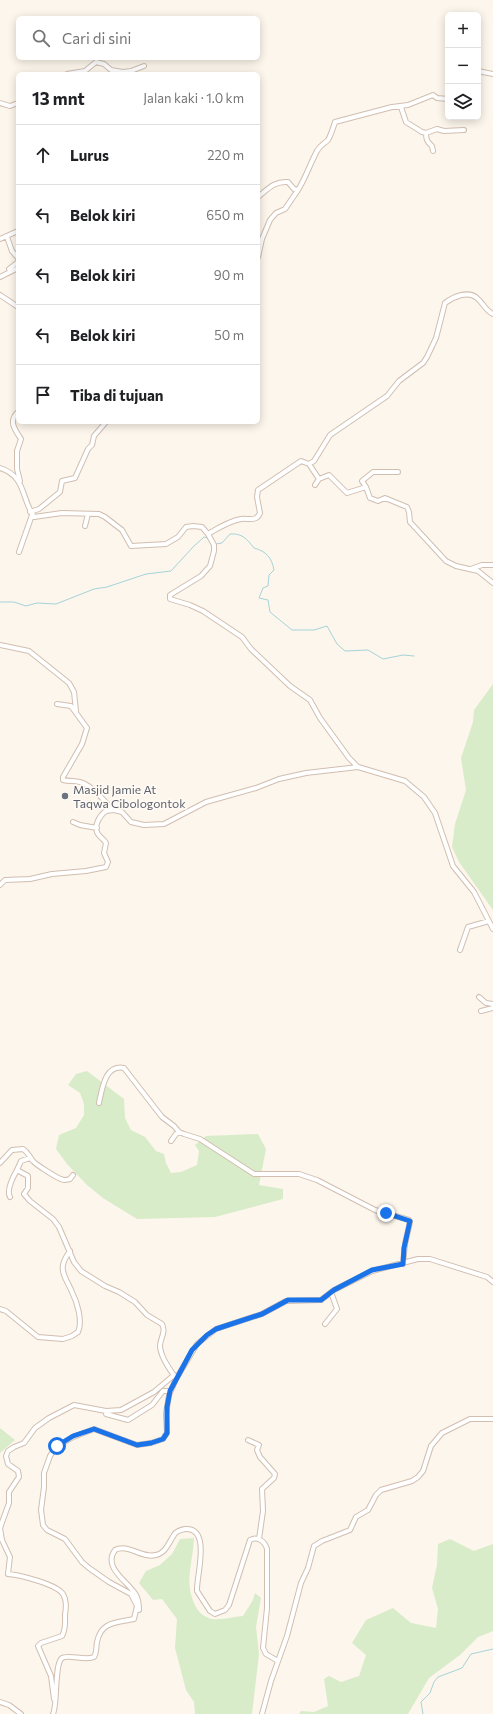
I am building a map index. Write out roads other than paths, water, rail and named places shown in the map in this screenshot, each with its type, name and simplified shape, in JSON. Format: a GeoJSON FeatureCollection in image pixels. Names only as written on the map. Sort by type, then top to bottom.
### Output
{"type":"FeatureCollection","features":[{"type":"Feature","properties":{"kind":"street"},"geometry":{"type":"LineString","coordinates":[[79,72],[85,71],[96,62],[104,64],[112,70],[123,72],[131,71],[144,66]]}},
{"type":"Feature","properties":{"kind":"street"},"geometry":{"type":"LineString","coordinates":[[481,72],[493,74]]}},
{"type":"Feature","properties":{"kind":"street"},"geometry":{"type":"LineString","coordinates":[[260,248],[270,220],[276,213],[285,209],[298,190],[307,176],[315,153],[320,145],[327,140],[334,122],[392,107],[401,107],[420,102],[433,95],[437,98],[445,99]]}},
{"type":"Feature","properties":{"kind":"street"},"geometry":{"type":"LineString","coordinates":[[0,102],[10,106],[16,104]]}},
{"type":"Feature","properties":{"kind":"street"},"geometry":{"type":"LineString","coordinates":[[401,107],[406,122],[426,133],[437,129],[444,131],[464,130]]}},
{"type":"Feature","properties":{"kind":"street"},"geometry":{"type":"LineString","coordinates":[[426,133],[426,138],[428,143],[432,146],[433,151]]}},
{"type":"Feature","properties":{"kind":"street"},"geometry":{"type":"LineString","coordinates":[[260,195],[280,182],[288,182],[294,189],[298,190]]}},
{"type":"Feature","properties":{"kind":"street"},"geometry":{"type":"LineString","coordinates":[[0,239],[16,232]]}},
{"type":"Feature","properties":{"kind":"street"},"geometry":{"type":"LineString","coordinates":[[7,236],[12,251],[16,256]]}},
{"type":"Feature","properties":{"kind":"street"},"geometry":{"type":"LineString","coordinates":[[2,276],[4,272],[16,263]]}},
{"type":"Feature","properties":{"kind":"street"},"geometry":{"type":"LineString","coordinates":[[2,276],[16,269]]}},
{"type":"Feature","properties":{"kind":"street"},"geometry":{"type":"LineString","coordinates":[[309,464],[314,461],[330,434],[387,396],[399,381],[425,360],[436,338],[445,303],[456,297],[468,294],[477,297],[493,314]]}},
{"type":"Feature","properties":{"kind":"street"},"geometry":{"type":"LineString","coordinates":[[0,295],[16,306]]}},
{"type":"Feature","properties":{"kind":"street"},"geometry":{"type":"LineString","coordinates":[[16,414],[12,421],[15,431],[21,439],[18,447],[17,469],[31,513],[35,518],[62,513],[99,514],[122,530],[131,546],[166,544],[178,537],[186,527],[202,527],[210,538],[214,553],[208,569],[201,576],[170,595],[169,598],[203,611],[242,637],[251,649],[290,686],[310,700],[320,718],[349,758],[358,767]]}},
{"type":"Feature","properties":{"kind":"street"},"geometry":{"type":"LineString","coordinates":[[19,552],[31,513],[39,509],[60,492],[62,481],[76,478],[88,448],[92,445],[94,436],[104,424]]}},
{"type":"Feature","properties":{"kind":"street"},"geometry":{"type":"LineString","coordinates":[[210,538],[237,520],[254,519],[258,517],[260,513],[257,497],[258,490],[301,461],[309,464],[318,479]]}},
{"type":"Feature","properties":{"kind":"street"},"geometry":{"type":"LineString","coordinates":[[0,468],[12,473],[21,483]]}},
{"type":"Feature","properties":{"kind":"street"},"geometry":{"type":"LineString","coordinates":[[398,472],[373,472],[362,481],[370,498],[378,501],[386,498],[407,507],[410,522],[445,560],[453,565],[478,571],[493,583]]}},
{"type":"Feature","properties":{"kind":"street"},"geometry":{"type":"LineString","coordinates":[[315,485],[318,479],[329,475],[348,493],[361,487],[366,487]]}},
{"type":"Feature","properties":{"kind":"street"},"geometry":{"type":"LineString","coordinates":[[84,526],[88,514]]}},
{"type":"Feature","properties":{"kind":"street"},"geometry":{"type":"LineString","coordinates":[[471,570],[482,565],[493,565]]}},
{"type":"Feature","properties":{"kind":"street"},"geometry":{"type":"LineString","coordinates":[[0,645],[7,645],[28,651],[69,683],[74,692],[76,713]]}},
{"type":"Feature","properties":{"kind":"street"},"geometry":{"type":"LineString","coordinates":[[57,704],[71,706],[87,728],[83,743],[63,777],[64,780],[85,784],[94,790],[104,802],[114,810],[123,813],[131,822],[144,825],[164,824],[206,802],[256,788],[279,779],[306,773],[358,767],[405,781],[424,797],[435,813],[453,866],[474,892],[493,929]]}},
{"type":"Feature","properties":{"kind":"street"},"geometry":{"type":"LineString","coordinates":[[0,886],[5,880],[30,879],[52,874],[106,868],[108,862],[104,853],[106,843],[97,834],[96,828],[97,823],[104,812],[114,810]]}},
{"type":"Feature","properties":{"kind":"street"},"geometry":{"type":"LineString","coordinates":[[73,822],[80,826],[96,828]]}},
{"type":"Feature","properties":{"kind":"street"},"geometry":{"type":"LineString","coordinates":[[460,950],[468,927],[489,921]]}},
{"type":"Feature","properties":{"kind":"street"},"geometry":{"type":"LineString","coordinates":[[479,997],[486,1003],[493,1004]]}},
{"type":"Feature","properties":{"kind":"street"},"geometry":{"type":"LineString","coordinates":[[481,1012],[493,1008]]}},
{"type":"Feature","properties":{"kind":"street"},"geometry":{"type":"LineString","coordinates":[[99,1103],[105,1078],[108,1073],[119,1067],[124,1068],[162,1117],[179,1132],[200,1139],[254,1174],[300,1174],[317,1180],[375,1210],[409,1220],[410,1222],[404,1248],[403,1264]]}},
{"type":"Feature","properties":{"kind":"street"},"geometry":{"type":"LineString","coordinates":[[171,1141],[179,1132]]}},
{"type":"Feature","properties":{"kind":"street"},"geometry":{"type":"LineString","coordinates":[[0,1163],[12,1150],[23,1149],[28,1152],[33,1160],[59,1179],[66,1181],[72,1176]]}},
{"type":"Feature","properties":{"kind":"street"},"geometry":{"type":"LineString","coordinates":[[10,1197],[8,1192],[12,1178],[21,1161],[30,1158],[33,1160]]}},
{"type":"Feature","properties":{"kind":"street"},"geometry":{"type":"LineString","coordinates":[[17,1170],[28,1176],[28,1188],[24,1194],[30,1202],[53,1219],[61,1230],[74,1262],[80,1271],[104,1286],[119,1292],[135,1302],[147,1315],[162,1324],[164,1331],[160,1344],[161,1351],[175,1377]]}},
{"type":"Feature","properties":{"kind":"street"},"geometry":{"type":"LineString","coordinates":[[0,1308],[6,1311],[38,1337],[63,1338],[72,1336],[78,1332],[80,1323],[78,1309],[63,1269],[65,1259],[70,1251]]}},
{"type":"Feature","properties":{"kind":"street"},"geometry":{"type":"LineString","coordinates":[[136,1616],[137,1606],[131,1594],[109,1582],[89,1568],[82,1562],[64,1539],[45,1528],[41,1514],[44,1474],[50,1456],[56,1447],[66,1440],[88,1431],[98,1430],[128,1443],[137,1445],[163,1439],[167,1433],[167,1407],[170,1391],[175,1377],[194,1347],[204,1337],[216,1329],[262,1314],[288,1300],[319,1300],[330,1292],[372,1270],[403,1264],[418,1259],[430,1259],[487,1277],[493,1282]]}},
{"type":"Feature","properties":{"kind":"street"},"geometry":{"type":"LineString","coordinates":[[325,1324],[337,1309],[330,1292]]}},
{"type":"Feature","properties":{"kind":"street"},"geometry":{"type":"LineString","coordinates":[[53,1714],[56,1707],[51,1676],[38,1646],[41,1643],[62,1636],[65,1627],[66,1601],[62,1593],[48,1585],[25,1576],[8,1574],[10,1557],[2,1540],[0,1528],[9,1503],[9,1492],[18,1477],[18,1471],[8,1464],[6,1456],[8,1451],[24,1443],[35,1428],[49,1418],[74,1405],[106,1411],[121,1410],[154,1392],[175,1377]]}},
{"type":"Feature","properties":{"kind":"street"},"geometry":{"type":"LineString","coordinates":[[106,1411],[106,1414],[110,1416],[128,1420],[152,1405],[160,1397],[163,1391],[170,1391]]}},
{"type":"Feature","properties":{"kind":"street"},"geometry":{"type":"LineString","coordinates":[[262,1714],[287,1636],[301,1583],[308,1568],[314,1546],[322,1541],[350,1530],[356,1517],[368,1510],[376,1495],[381,1490],[412,1481],[418,1477],[423,1471],[431,1446],[442,1433],[470,1419],[493,1419]]}},
{"type":"Feature","properties":{"kind":"street"},"geometry":{"type":"LineString","coordinates":[[248,1440],[259,1445],[257,1450],[260,1457],[275,1474],[274,1478],[262,1489],[263,1511],[259,1539]]}},
{"type":"Feature","properties":{"kind":"street"},"geometry":{"type":"LineString","coordinates":[[55,1703],[59,1667],[62,1659],[67,1657],[86,1659],[94,1657],[99,1633],[103,1628],[113,1623],[134,1619],[139,1612],[136,1594],[114,1569],[112,1555],[115,1550],[123,1548],[145,1555],[156,1556],[164,1550],[176,1532],[185,1529],[192,1530],[198,1536],[200,1545],[200,1565],[197,1591],[210,1611],[215,1614],[226,1610],[229,1605],[250,1540],[254,1538],[265,1543],[267,1549],[267,1608],[263,1648],[266,1654],[278,1661]]}},
{"type":"Feature","properties":{"kind":"street"},"geometry":{"type":"LineString","coordinates":[[0,1702],[15,1708],[21,1714]]}},
{"type":"Feature","properties":{"kind":"waterway"},"geometry":{"type":"LineString","coordinates":[[212,538],[216,544],[222,543],[230,534],[238,534],[246,539],[254,548],[262,551],[268,556],[272,562],[274,570],[269,575],[268,586],[263,588],[259,598],[268,600],[270,612],[292,630],[314,630],[327,626],[337,644],[345,651],[368,650],[383,659],[403,655],[414,656]]}},
{"type":"Feature","properties":{"kind":"waterway"},"geometry":{"type":"LineString","coordinates":[[0,602],[14,602],[26,606],[37,603],[56,604],[94,589],[107,587],[146,574],[171,571],[204,537],[208,538]]}},
{"type":"Feature","properties":{"kind":"waterway"},"geometry":{"type":"LineString","coordinates":[[423,1714],[421,1702],[430,1693],[434,1682],[438,1677],[462,1668],[471,1654],[493,1649]]}},
{"type":"Feature","properties":{"kind":"place","name":"Masjid Jamie At Taqwa Cibologontok"},"geometry":{"type":"Point","coordinates":[65,796]}}]}
